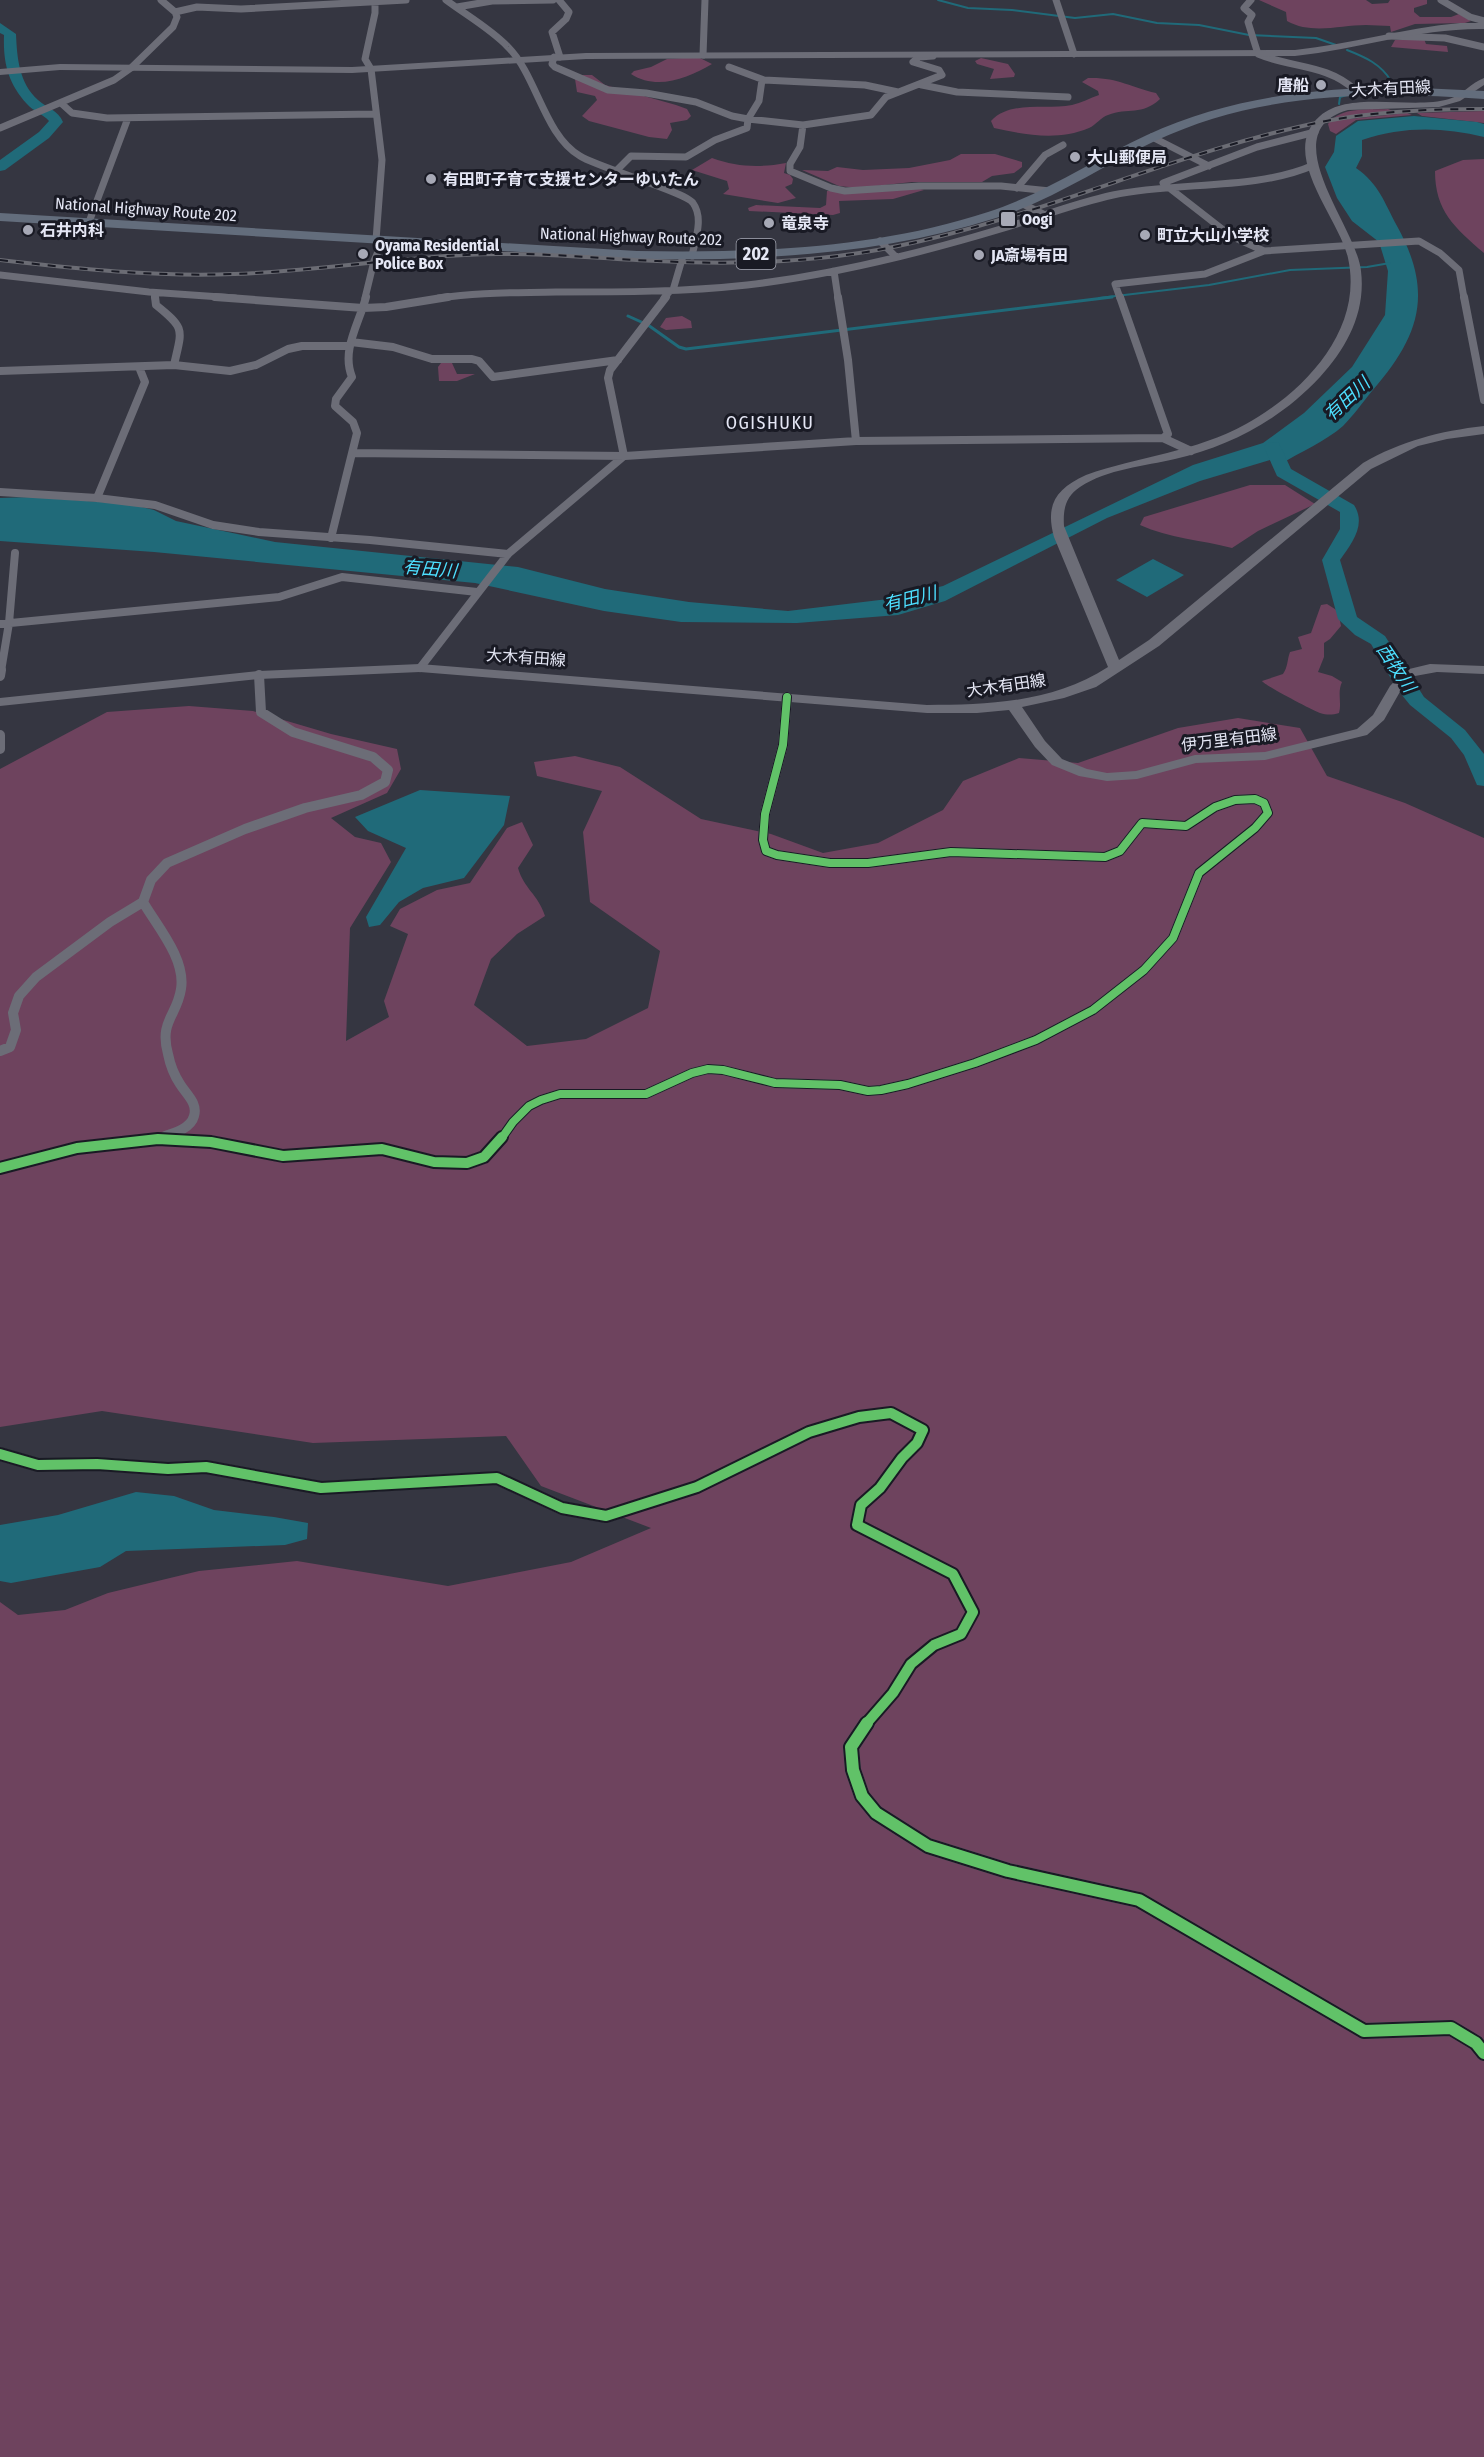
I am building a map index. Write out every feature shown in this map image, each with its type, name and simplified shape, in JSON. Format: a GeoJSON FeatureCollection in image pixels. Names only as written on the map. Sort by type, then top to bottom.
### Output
{"type":"FeatureCollection","features":[{"type":"Feature","properties":{"kind":"highway","name":"National Highway Route 202"},"geometry":{"type":"LineString","coordinates":[[0,217],[688,256],[786,253],[880,241],[958,225],[1023,204],[1152,137],[1206,116],[1245,105],[1355,90],[1426,90],[1484,95]]}},
{"type":"Feature","properties":{"kind":"main road"},"geometry":{"type":"LineString","coordinates":[[0,72],[28,68],[371,69],[557,57],[1258,54],[1335,49],[1437,26],[1484,27]]}},
{"type":"Feature","properties":{"kind":"main road","name":"大木有田線"},"geometry":{"type":"LineString","coordinates":[[1315,132],[1323,118],[1346,108],[1366,105],[1438,104],[1453,101],[1467,94],[1484,81]]}},
{"type":"Feature","properties":{"kind":"main road"},"geometry":{"type":"LineString","coordinates":[[1315,132],[1312,151],[1320,190],[1355,244],[1356,300],[1347,332],[1336,350],[1312,378],[1276,412],[1247,429],[1191,451],[1103,473],[1080,482],[1066,491],[1059,504],[1056,520],[1116,668],[1154,643],[1335,491],[1387,453],[1419,441],[1484,430]]}},
{"type":"Feature","properties":{"kind":"main road","name":"大木有田線"},"geometry":{"type":"LineString","coordinates":[[0,702],[260,675],[420,668],[927,709],[977,709],[1013,705],[1059,695],[1091,684],[1116,668]]}},
{"type":"Feature","properties":{"kind":"main road","name":"伊万里有田線"},"geometry":{"type":"LineString","coordinates":[[1013,705],[1040,744],[1057,762],[1084,773],[1107,777],[1127,776],[1195,759],[1265,756],[1362,732],[1375,723],[1402,679],[1433,668],[1484,670]]}},
{"type":"Feature","properties":{"kind":"street"},"geometry":{"type":"LineString","coordinates":[[0,128],[114,80],[130,68],[173,27],[177,17],[175,12],[161,0]]}},
{"type":"Feature","properties":{"kind":"street"},"geometry":{"type":"LineString","coordinates":[[175,12],[197,7],[241,9],[283,3],[406,0]]}},
{"type":"Feature","properties":{"kind":"street"},"geometry":{"type":"LineString","coordinates":[[446,0],[508,47],[526,73],[565,144],[579,156],[688,197],[693,201],[699,216],[688,256],[672,291],[610,370],[608,378],[624,456]]}},
{"type":"Feature","properties":{"kind":"street"},"geometry":{"type":"LineString","coordinates":[[457,7],[492,1],[553,0]]}},
{"type":"Feature","properties":{"kind":"street"},"geometry":{"type":"LineString","coordinates":[[559,0],[569,12],[566,19],[552,32],[557,57],[552,64],[555,67],[597,87],[696,102],[732,116],[748,119],[803,125],[871,115],[883,98],[922,85],[942,75],[942,72],[913,62],[915,59],[951,54]]}},
{"type":"Feature","properties":{"kind":"street"},"geometry":{"type":"LineString","coordinates":[[703,55],[705,0]]}},
{"type":"Feature","properties":{"kind":"street"},"geometry":{"type":"LineString","coordinates":[[1056,0],[1074,54]]}},
{"type":"Feature","properties":{"kind":"street"},"geometry":{"type":"LineString","coordinates":[[1251,0],[1244,8],[1252,15],[1248,22],[1258,54],[1290,64],[1331,71],[1342,76],[1355,90]]}},
{"type":"Feature","properties":{"kind":"street"},"geometry":{"type":"LineString","coordinates":[[1441,0],[1470,17],[1484,21]]}},
{"type":"Feature","properties":{"kind":"street"},"geometry":{"type":"LineString","coordinates":[[331,538],[357,433],[353,422],[335,406],[336,399],[352,377],[347,365],[350,344],[363,308],[380,240],[382,160],[371,69],[365,59],[375,13],[375,2]]}},
{"type":"Feature","properties":{"kind":"street"},"geometry":{"type":"LineString","coordinates":[[1389,36],[1445,38],[1484,47]]}},
{"type":"Feature","properties":{"kind":"street"},"geometry":{"type":"LineString","coordinates":[[729,67],[762,80],[875,86],[898,92]]}},
{"type":"Feature","properties":{"kind":"street"},"geometry":{"type":"LineString","coordinates":[[616,171],[631,156],[686,157],[715,140],[747,128],[748,119],[759,101],[762,80]]}},
{"type":"Feature","properties":{"kind":"street"},"geometry":{"type":"LineString","coordinates":[[922,85],[957,92],[1068,97]]}},
{"type":"Feature","properties":{"kind":"street"},"geometry":{"type":"LineString","coordinates":[[61,104],[72,112],[93,117],[376,114]]}},
{"type":"Feature","properties":{"kind":"street"},"geometry":{"type":"LineString","coordinates":[[90,222],[128,118]]}},
{"type":"Feature","properties":{"kind":"street"},"geometry":{"type":"LineString","coordinates":[[803,125],[800,147],[790,164],[790,171],[831,188],[845,191],[919,186],[1050,191]]}},
{"type":"Feature","properties":{"kind":"street"},"geometry":{"type":"LineString","coordinates":[[1315,132],[1293,136],[1163,183],[1231,236],[1264,250],[1419,241],[1448,259],[1459,270],[1484,400]]}},
{"type":"Feature","properties":{"kind":"street"},"geometry":{"type":"LineString","coordinates":[[1152,137],[1209,166]]}},
{"type":"Feature","properties":{"kind":"street"},"geometry":{"type":"LineString","coordinates":[[1017,188],[1045,155],[1063,145]]}},
{"type":"Feature","properties":{"kind":"street"},"geometry":{"type":"LineString","coordinates":[[0,275],[154,293],[363,308],[386,307],[472,293],[672,291],[747,285],[834,271],[896,257],[1002,229],[1114,195],[1171,187],[1273,178],[1298,172],[1314,165]]}},
{"type":"Feature","properties":{"kind":"street"},"geometry":{"type":"LineString","coordinates":[[1023,204],[1045,215]]}},
{"type":"Feature","properties":{"kind":"street"},"geometry":{"type":"LineString","coordinates":[[880,241],[896,257]]}},
{"type":"Feature","properties":{"kind":"street"},"geometry":{"type":"LineString","coordinates":[[1163,438],[1168,434],[1115,284],[1205,274],[1257,255],[1264,250]]}},
{"type":"Feature","properties":{"kind":"street"},"geometry":{"type":"LineString","coordinates":[[834,271],[848,360],[856,441]]}},
{"type":"Feature","properties":{"kind":"street"},"geometry":{"type":"LineString","coordinates":[[154,293],[156,305],[178,322],[181,334],[174,365]]}},
{"type":"Feature","properties":{"kind":"street"},"geometry":{"type":"LineString","coordinates":[[0,371],[174,365],[230,371],[256,365],[302,346],[350,344],[393,347],[432,359],[472,359],[479,361],[493,377],[618,360]]}},
{"type":"Feature","properties":{"kind":"street"},"geometry":{"type":"LineString","coordinates":[[97,498],[145,382],[140,367]]}},
{"type":"Feature","properties":{"kind":"street"},"geometry":{"type":"LineString","coordinates":[[353,453],[624,456],[856,441],[1163,438],[1191,451]]}},
{"type":"Feature","properties":{"kind":"street"},"geometry":{"type":"LineString","coordinates":[[420,668],[477,591],[507,555],[624,456]]}},
{"type":"Feature","properties":{"kind":"street"},"geometry":{"type":"LineString","coordinates":[[0,492],[97,498],[155,505],[213,525],[259,532],[507,555]]}},
{"type":"Feature","properties":{"kind":"street"},"geometry":{"type":"LineString","coordinates":[[0,676],[4,624],[15,553]]}},
{"type":"Feature","properties":{"kind":"street"},"geometry":{"type":"LineString","coordinates":[[4,624],[279,597],[342,577],[477,591]]}},
{"type":"Feature","properties":{"kind":"street"},"geometry":{"type":"LineString","coordinates":[[0,1051],[10,1047],[16,1030],[13,1013],[19,996],[36,977],[110,922],[143,902],[151,880],[167,863],[190,851],[305,808],[361,795],[385,782],[388,770],[373,757],[284,728],[261,712],[260,675]]}},
{"type":"Feature","properties":{"kind":"street"},"geometry":{"type":"LineString","coordinates":[[155,1139],[214,1142],[281,1155],[314,1156],[348,1149],[385,1149],[439,1163],[474,1163],[497,1146],[519,1114],[532,1104],[546,1097],[566,1093],[625,1096],[648,1094],[703,1069],[726,1069],[766,1082],[841,1085],[871,1091],[908,1084],[1026,1045],[1063,1029],[1091,1012],[1130,982],[1165,948],[1177,932],[1193,882],[1199,873],[1255,828],[1268,813],[1264,803],[1256,799],[1234,800],[1215,807],[1186,826],[1142,824],[1120,851],[1105,857],[951,852],[868,863],[830,863],[777,855],[766,851],[761,842],[769,793],[783,745],[787,697]]}},
{"type":"Feature","properties":{"kind":"street"},"geometry":{"type":"LineString","coordinates":[[0,735],[0,749]]}},
{"type":"Feature","properties":{"kind":"street"},"geometry":{"type":"LineString","coordinates":[[0,1168],[83,1148],[155,1139],[182,1131],[192,1122],[195,1109],[193,1102],[181,1085],[166,1055],[164,1033],[167,1018],[181,989],[181,972],[143,902]]}},
{"type":"Feature","properties":{"kind":"street"},"geometry":{"type":"LineString","coordinates":[[0,1454],[38,1465],[97,1464],[168,1469],[206,1467],[321,1488],[497,1478],[562,1508],[606,1516],[697,1487],[809,1432],[859,1417],[891,1413],[923,1430],[917,1443],[902,1458],[880,1488],[861,1505],[857,1525],[953,1574],[973,1612],[961,1634],[934,1645],[911,1664],[893,1693],[864,1726],[851,1747],[853,1770],[862,1796],[876,1813],[928,1846],[1008,1871],[1139,1900],[1364,2031],[1451,2028],[1476,2043],[1484,2053]]}},
{"type":"Feature","properties":{"kind":"shaded area"},"geometry":{"type":"Polygon","coordinates":[[[1259,0],[1366,0],[1372,4],[1388,3],[1390,0],[1427,0],[1427,4],[1414,8],[1414,12],[1420,17],[1451,17],[1459,14],[1471,21],[1415,24],[1391,32],[1390,26],[1306,28],[1287,21],[1286,12],[1259,0]]]}},
{"type":"Feature","properties":{"kind":"shaded area"},"geometry":{"type":"Polygon","coordinates":[[[1424,39],[1426,44],[1447,46],[1448,52],[1391,47],[1395,40],[1424,39]]]}},
{"type":"Feature","properties":{"kind":"shaded area"},"geometry":{"type":"Polygon","coordinates":[[[698,57],[712,64],[672,81],[651,82],[631,74],[667,59],[698,57]]]}},
{"type":"Feature","properties":{"kind":"shaded area"},"geometry":{"type":"Polygon","coordinates":[[[981,58],[1008,64],[1015,74],[1014,77],[990,79],[994,69],[977,64],[975,61],[981,58]]]}},
{"type":"Feature","properties":{"kind":"shaded area"},"geometry":{"type":"Polygon","coordinates":[[[580,75],[592,75],[605,85],[687,109],[691,116],[687,120],[670,123],[672,130],[667,139],[649,137],[589,121],[582,116],[597,100],[595,96],[577,92],[575,79],[580,75]]]}},
{"type":"Feature","properties":{"kind":"shaded area"},"geometry":{"type":"Polygon","coordinates":[[[1088,78],[1123,83],[1156,93],[1160,99],[1147,108],[1108,115],[1089,128],[1066,134],[1030,135],[994,128],[991,121],[1008,110],[1072,105],[1099,95],[1098,91],[1082,82],[1088,78]]]}},
{"type":"Feature","properties":{"kind":"shaded area"},"geometry":{"type":"Polygon","coordinates":[[[1388,109],[1393,111],[1336,118],[1339,120],[1407,113],[1412,115],[1356,120],[1336,134],[1330,131],[1328,124],[1340,114],[1356,110],[1388,109]]]}},
{"type":"Feature","properties":{"kind":"shaded area"},"geometry":{"type":"Polygon","coordinates":[[[1484,111],[1484,123],[1422,116],[1417,113],[1484,111]]]}},
{"type":"Feature","properties":{"kind":"shaded area"},"geometry":{"type":"Polygon","coordinates":[[[961,154],[995,154],[1022,162],[1022,167],[1014,173],[992,176],[982,182],[912,182],[858,188],[839,186],[802,170],[828,171],[837,167],[863,170],[909,168],[950,160],[961,154]]]}},
{"type":"Feature","properties":{"kind":"shaded area"},"geometry":{"type":"Polygon","coordinates":[[[712,158],[748,166],[786,163],[784,173],[793,179],[792,184],[785,187],[796,198],[778,203],[723,194],[729,189],[727,181],[692,170],[712,158]]]}},
{"type":"Feature","properties":{"kind":"shaded area"},"geometry":{"type":"Polygon","coordinates":[[[1484,159],[1484,253],[1456,227],[1443,208],[1436,185],[1435,171],[1463,160],[1484,159]]]}},
{"type":"Feature","properties":{"kind":"shaded area"},"geometry":{"type":"Polygon","coordinates":[[[924,190],[893,199],[839,201],[840,213],[833,215],[749,211],[748,208],[756,205],[820,208],[826,205],[827,191],[924,190]]]}},
{"type":"Feature","properties":{"kind":"shaded area"},"geometry":{"type":"Polygon","coordinates":[[[682,316],[691,321],[692,328],[666,330],[660,327],[666,318],[682,316]]]}},
{"type":"Feature","properties":{"kind":"shaded area"},"geometry":{"type":"Polygon","coordinates":[[[441,363],[452,363],[457,374],[475,374],[457,381],[439,381],[438,367],[441,363]]]}},
{"type":"Feature","properties":{"kind":"shaded area"},"geometry":{"type":"Polygon","coordinates":[[[1250,485],[1285,485],[1315,504],[1258,531],[1232,548],[1174,536],[1140,525],[1144,517],[1250,485]]]}},
{"type":"Feature","properties":{"kind":"shaded area"},"geometry":{"type":"Polygon","coordinates":[[[1327,604],[1338,611],[1341,626],[1324,643],[1324,657],[1318,672],[1342,682],[1339,713],[1330,714],[1309,708],[1262,681],[1283,674],[1290,652],[1302,649],[1298,637],[1311,633],[1321,605],[1327,604]]]}},
{"type":"Feature","properties":{"kind":"shaded area"},"geometry":{"type":"Polygon","coordinates":[[[189,706],[253,711],[331,734],[397,749],[401,769],[387,793],[331,818],[355,837],[381,843],[391,862],[350,928],[346,1041],[389,1017],[384,1001],[408,934],[390,926],[400,909],[437,890],[470,883],[507,828],[522,822],[533,845],[518,868],[545,916],[517,934],[491,959],[474,1005],[527,1046],[586,1039],[648,1008],[660,951],[590,902],[583,832],[602,791],[537,776],[534,762],[575,756],[620,767],[701,819],[771,834],[823,853],[878,843],[943,810],[963,781],[1019,758],[1078,763],[1178,728],[1238,718],[1300,728],[1327,776],[1405,803],[1484,838],[1484,2457],[0,2457],[0,1602],[18,1615],[65,1610],[108,1593],[199,1571],[297,1561],[448,1586],[571,1562],[651,1528],[541,1486],[506,1436],[313,1443],[102,1411],[0,1427],[0,769],[107,712],[189,706]]]}},
{"type":"Feature","properties":{"kind":"water","name":"有田川"},"geometry":{"type":"Polygon","coordinates":[[[1414,116],[1484,124],[1484,137],[1453,131],[1408,130],[1362,140],[1362,156],[1356,168],[1376,187],[1409,250],[1418,293],[1411,332],[1401,351],[1388,371],[1343,426],[1281,464],[1270,460],[1200,481],[1107,518],[945,601],[898,615],[797,623],[681,622],[604,611],[475,583],[154,552],[0,541],[0,498],[31,497],[129,504],[154,510],[176,521],[275,542],[518,567],[605,589],[689,602],[788,611],[888,599],[943,586],[1193,465],[1263,443],[1304,413],[1352,367],[1385,315],[1388,271],[1379,242],[1352,221],[1337,198],[1325,167],[1334,152],[1336,136],[1358,121],[1414,116]]]}},
{"type":"Feature","properties":{"kind":"water"},"geometry":{"type":"Polygon","coordinates":[[[1153,559],[1184,575],[1147,597],[1116,580],[1153,559]]]}},
{"type":"Feature","properties":{"kind":"water"},"geometry":{"type":"Polygon","coordinates":[[[420,790],[510,796],[504,825],[464,878],[423,888],[399,902],[380,925],[369,927],[366,917],[406,848],[368,831],[355,817],[420,790]]]}},
{"type":"Feature","properties":{"kind":"water"},"geometry":{"type":"Polygon","coordinates":[[[136,1492],[174,1496],[214,1510],[308,1523],[307,1539],[285,1545],[126,1551],[100,1567],[11,1583],[0,1581],[0,1525],[58,1515],[136,1492]]]}},
{"type":"Feature","properties":{"kind":"waterway"},"geometry":{"type":"LineString","coordinates":[[938,0],[968,8],[1012,10],[1075,18],[1113,14],[1157,23],[1199,25],[1249,35],[1316,38],[1336,45]]}},
{"type":"Feature","properties":{"kind":"waterway"},"geometry":{"type":"LineString","coordinates":[[0,27],[10,34],[10,62],[21,87],[33,103],[54,117],[56,122],[44,135],[0,167]]}},
{"type":"Feature","properties":{"kind":"waterway"},"geometry":{"type":"LineString","coordinates":[[1347,50],[1366,58],[1382,70],[1391,81],[1385,85]]}},
{"type":"Feature","properties":{"kind":"waterway"},"geometry":{"type":"LineString","coordinates":[[1339,104],[1340,97],[1347,95]]}},
{"type":"Feature","properties":{"kind":"waterway"},"geometry":{"type":"LineString","coordinates":[[1099,298],[1209,285],[1290,270],[1367,267],[1390,263]]}},
{"type":"Feature","properties":{"kind":"waterway"},"geometry":{"type":"LineString","coordinates":[[628,316],[648,325],[679,347],[686,349],[1112,297]]}},
{"type":"Feature","properties":{"kind":"waterway","name":"西牧川"},"geometry":{"type":"LineString","coordinates":[[1273,447],[1283,472],[1348,509],[1349,529],[1331,560],[1348,619],[1362,631],[1378,640],[1407,689],[1417,701],[1458,734],[1474,754],[1484,780]]}},
{"type":"Feature","properties":{"kind":"railway"},"geometry":{"type":"LineString","coordinates":[[0,260],[117,272],[205,275],[300,270],[432,257],[498,254],[717,263],[838,256],[898,246],[1006,218],[1165,165],[1272,133],[1365,115],[1444,109],[1484,109]]}},
{"type":"Feature","properties":{"kind":"cycle path"},"geometry":{"type":"LineString","coordinates":[[0,1168],[51,1153],[104,1143],[158,1139],[211,1142],[283,1156],[382,1149],[434,1162],[467,1163],[476,1161],[491,1152],[513,1122],[529,1106],[547,1097],[560,1094],[576,1092],[626,1096],[646,1094],[692,1073],[708,1069],[730,1072],[766,1082],[840,1085],[868,1091],[890,1089],[908,1084],[975,1063],[1036,1040],[1093,1010],[1120,991],[1144,970],[1173,938],[1199,873],[1255,828],[1268,813],[1264,803],[1255,799],[1235,800],[1215,807],[1186,826],[1142,823],[1120,851],[1105,857],[951,852],[868,863],[830,863],[777,855],[766,851],[763,828],[768,799],[783,745],[787,697]]}},
{"type":"Feature","properties":{"kind":"cycle path"},"geometry":{"type":"LineString","coordinates":[[0,1454],[38,1465],[97,1464],[168,1469],[206,1467],[321,1488],[497,1478],[562,1508],[606,1516],[697,1487],[809,1432],[859,1417],[891,1413],[923,1430],[917,1443],[902,1458],[880,1488],[861,1505],[857,1525],[953,1574],[973,1612],[961,1634],[934,1645],[911,1664],[893,1693],[864,1726],[851,1747],[853,1770],[862,1796],[876,1813],[928,1846],[1008,1871],[1139,1900],[1364,2031],[1451,2028],[1476,2043],[1484,2053]]}},
{"type":"Feature","properties":{"kind":"place","name":"唐船"},"geometry":{"type":"Point","coordinates":[1321,85]}},
{"type":"Feature","properties":{"kind":"place","name":"大山郵便局"},"geometry":{"type":"Point","coordinates":[1075,157]}},
{"type":"Feature","properties":{"kind":"place","name":"有田町子育て支援センターゆいたん"},"geometry":{"type":"Point","coordinates":[431,179]}},
{"type":"Feature","properties":{"kind":"place","name":"Oogi"},"geometry":{"type":"Point","coordinates":[1008,219]}},
{"type":"Feature","properties":{"kind":"place","name":"竜泉寺"},"geometry":{"type":"Point","coordinates":[769,223]}},
{"type":"Feature","properties":{"kind":"place","name":"石井内科"},"geometry":{"type":"Point","coordinates":[28,230]}},
{"type":"Feature","properties":{"kind":"place","name":"町立大山小学校"},"geometry":{"type":"Point","coordinates":[1145,235]}},
{"type":"Feature","properties":{"kind":"place","name":"Oyama Residential Police Box"},"geometry":{"type":"Point","coordinates":[363,254]}},
{"type":"Feature","properties":{"kind":"place","name":"JA斎場有田"},"geometry":{"type":"Point","coordinates":[979,255]}},
{"type":"Feature","properties":{"kind":"district","name":"OGISHUKU"},"geometry":{"type":"Point","coordinates":[770,423]}}]}
